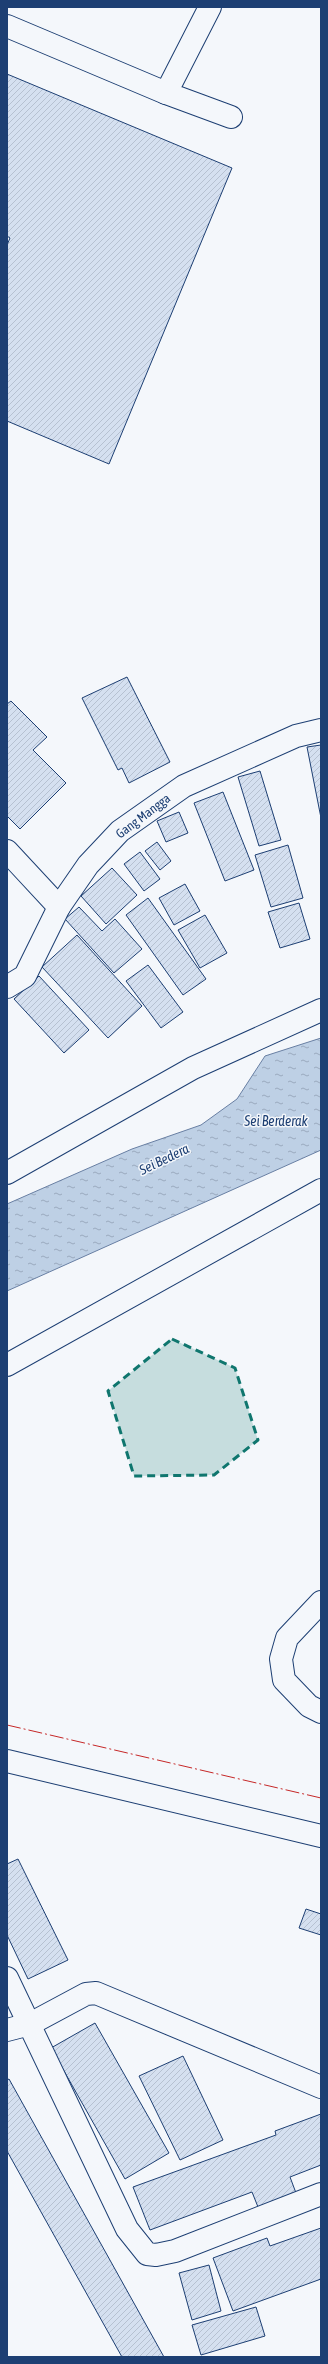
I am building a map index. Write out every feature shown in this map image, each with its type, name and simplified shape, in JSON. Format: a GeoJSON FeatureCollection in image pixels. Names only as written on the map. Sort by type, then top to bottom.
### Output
{"type":"FeatureCollection","features":[{"type":"Feature","properties":{"kind":"street"},"geometry":{"type":"LineString","coordinates":[[166,93],[210,7]]}},
{"type":"Feature","properties":{"kind":"street"},"geometry":{"type":"LineString","coordinates":[[7,26],[166,93],[231,117]]}},
{"type":"Feature","properties":{"kind":"street","name":"Gang Mangga"},"geometry":{"type":"LineString","coordinates":[[7,987],[25,976],[59,907],[88,865],[120,831],[184,786],[296,736],[321,730]]}},
{"type":"Feature","properties":{"kind":"street"},"geometry":{"type":"LineString","coordinates":[[7,851],[59,907]]}},
{"type":"Feature","properties":{"kind":"street"},"geometry":{"type":"LineString","coordinates":[[7,1173],[193,1068],[321,1010]]}},
{"type":"Feature","properties":{"kind":"street"},"geometry":{"type":"LineString","coordinates":[[7,1365],[321,1190]]}},
{"type":"Feature","properties":{"kind":"street"},"geometry":{"type":"LineString","coordinates":[[321,1602],[287,1638],[281,1659],[284,1680],[309,1706],[321,1712]]}},
{"type":"Feature","properties":{"kind":"street"},"geometry":{"type":"LineString","coordinates":[[7,1761],[321,1836]]}},
{"type":"Feature","properties":{"kind":"street"},"geometry":{"type":"LineString","coordinates":[[7,1978],[127,2229],[147,2254],[174,2252],[321,2194]]}},
{"type":"Feature","properties":{"kind":"street"},"geometry":{"type":"LineString","coordinates":[[7,2030],[30,2024],[86,1994],[96,1993],[321,2087]]}},
{"type":"Feature","properties":{"kind":"highlighted area"},"geometry":{"type":"Polygon","coordinates":[[[172,1339],[235,1368],[258,1440],[214,1475],[134,1476],[108,1391],[172,1339]]]}},
{"type":"Feature","properties":{"kind":"water","name":"Sei Berderak"},"geometry":{"type":"Polygon","coordinates":[[[321,1038],[321,1150],[7,1291],[7,1204],[132,1149],[201,1125],[237,1099],[265,1056],[321,1038]]]}},
{"type":"Feature","properties":{"kind":"building"},"geometry":{"type":"Polygon","coordinates":[[[7,74],[232,168],[109,464],[7,421],[7,245],[10,238],[7,236],[7,74]]]}},
{"type":"Feature","properties":{"kind":"building"},"geometry":{"type":"Polygon","coordinates":[[[127,677],[170,762],[129,783],[122,768],[118,770],[82,698],[127,677]]]}},
{"type":"Feature","properties":{"kind":"building"},"geometry":{"type":"Polygon","coordinates":[[[11,701],[47,737],[33,750],[66,783],[20,829],[7,816],[7,704],[11,701]]]}},
{"type":"Feature","properties":{"kind":"building"},"geometry":{"type":"Polygon","coordinates":[[[321,745],[321,818],[307,747],[321,745]]]}},
{"type":"Feature","properties":{"kind":"building"},"geometry":{"type":"Polygon","coordinates":[[[260,771],[281,840],[259,846],[238,777],[260,771]]]}},
{"type":"Feature","properties":{"kind":"building"},"geometry":{"type":"Polygon","coordinates":[[[223,792],[254,870],[225,881],[194,803],[223,792]]]}},
{"type":"Feature","properties":{"kind":"building"},"geometry":{"type":"Polygon","coordinates":[[[179,812],[188,833],[166,842],[157,821],[179,812]]]}},
{"type":"Feature","properties":{"kind":"building"},"geometry":{"type":"Polygon","coordinates":[[[157,842],[171,861],[160,870],[145,851],[157,842]]]}},
{"type":"Feature","properties":{"kind":"building"},"geometry":{"type":"Polygon","coordinates":[[[288,845],[303,898],[271,907],[255,855],[288,845]]]}},
{"type":"Feature","properties":{"kind":"building"},"geometry":{"type":"Polygon","coordinates":[[[140,852],[160,879],[144,891],[124,864],[140,852]]]}},
{"type":"Feature","properties":{"kind":"building"},"geometry":{"type":"Polygon","coordinates":[[[112,868],[137,895],[106,924],[81,896],[112,868]]]}},
{"type":"Feature","properties":{"kind":"building"},"geometry":{"type":"Polygon","coordinates":[[[185,884],[200,911],[174,925],[159,898],[185,884]]]}},
{"type":"Feature","properties":{"kind":"building"},"geometry":{"type":"Polygon","coordinates":[[[148,898],[206,979],[183,995],[126,915],[148,898]]]}},
{"type":"Feature","properties":{"kind":"building"},"geometry":{"type":"Polygon","coordinates":[[[299,903],[310,939],[280,948],[268,912],[299,903]]]}},
{"type":"Feature","properties":{"kind":"building"},"geometry":{"type":"Polygon","coordinates":[[[79,907],[102,931],[115,919],[142,949],[114,973],[65,919],[79,907]]]}},
{"type":"Feature","properties":{"kind":"building"},"geometry":{"type":"Polygon","coordinates":[[[205,915],[227,953],[200,968],[178,930],[205,915]]]}},
{"type":"Feature","properties":{"kind":"building"},"geometry":{"type":"Polygon","coordinates":[[[77,935],[142,1006],[108,1038],[42,967],[77,935]]]}},
{"type":"Feature","properties":{"kind":"building"},"geometry":{"type":"Polygon","coordinates":[[[148,965],[183,1012],[161,1028],[126,981],[148,965]]]}},
{"type":"Feature","properties":{"kind":"building"},"geometry":{"type":"Polygon","coordinates":[[[39,976],[89,1030],[64,1053],[14,999],[39,976]]]}},
{"type":"Feature","properties":{"kind":"building"},"geometry":{"type":"Polygon","coordinates":[[[18,1859],[68,1960],[28,1979],[7,1935],[7,1864],[18,1859]]]}},
{"type":"Feature","properties":{"kind":"building"},"geometry":{"type":"Polygon","coordinates":[[[306,1909],[321,1914],[321,1935],[299,1928],[306,1909]]]}},
{"type":"Feature","properties":{"kind":"building"},"geometry":{"type":"Polygon","coordinates":[[[95,2023],[169,2153],[125,2179],[51,2048],[95,2023]]]}},
{"type":"Feature","properties":{"kind":"building"},"geometry":{"type":"Polygon","coordinates":[[[183,2056],[223,2140],[180,2160],[139,2076],[183,2056]]]}},
{"type":"Feature","properties":{"kind":"building"},"geometry":{"type":"Polygon","coordinates":[[[9,2079],[164,2357],[122,2357],[7,2151],[7,2080],[9,2079]]]}},
{"type":"Feature","properties":{"kind":"building"},"geometry":{"type":"Polygon","coordinates":[[[321,2114],[321,2165],[290,2177],[296,2193],[258,2207],[252,2192],[150,2230],[133,2187],[276,2135],[275,2131],[321,2114]]]}},
{"type":"Feature","properties":{"kind":"building"},"geometry":{"type":"Polygon","coordinates":[[[321,2228],[321,2279],[233,2311],[213,2258],[267,2238],[270,2246],[321,2228]]]}},
{"type":"Feature","properties":{"kind":"building"},"geometry":{"type":"Polygon","coordinates":[[[209,2265],[221,2311],[192,2320],[179,2273],[209,2265]]]}},
{"type":"Feature","properties":{"kind":"building"},"geometry":{"type":"Polygon","coordinates":[[[256,2307],[265,2336],[201,2355],[192,2325],[256,2307]]]}},
{"type":"Feature","properties":{"kind":"power"},"geometry":{"type":"LineString","coordinates":[[7,1725],[321,1798]]}},
{"type":"Feature","properties":{"kind":"water label","name":"Sei Bedera"},"geometry":{"type":"Point","coordinates":[164,1159]}}]}
